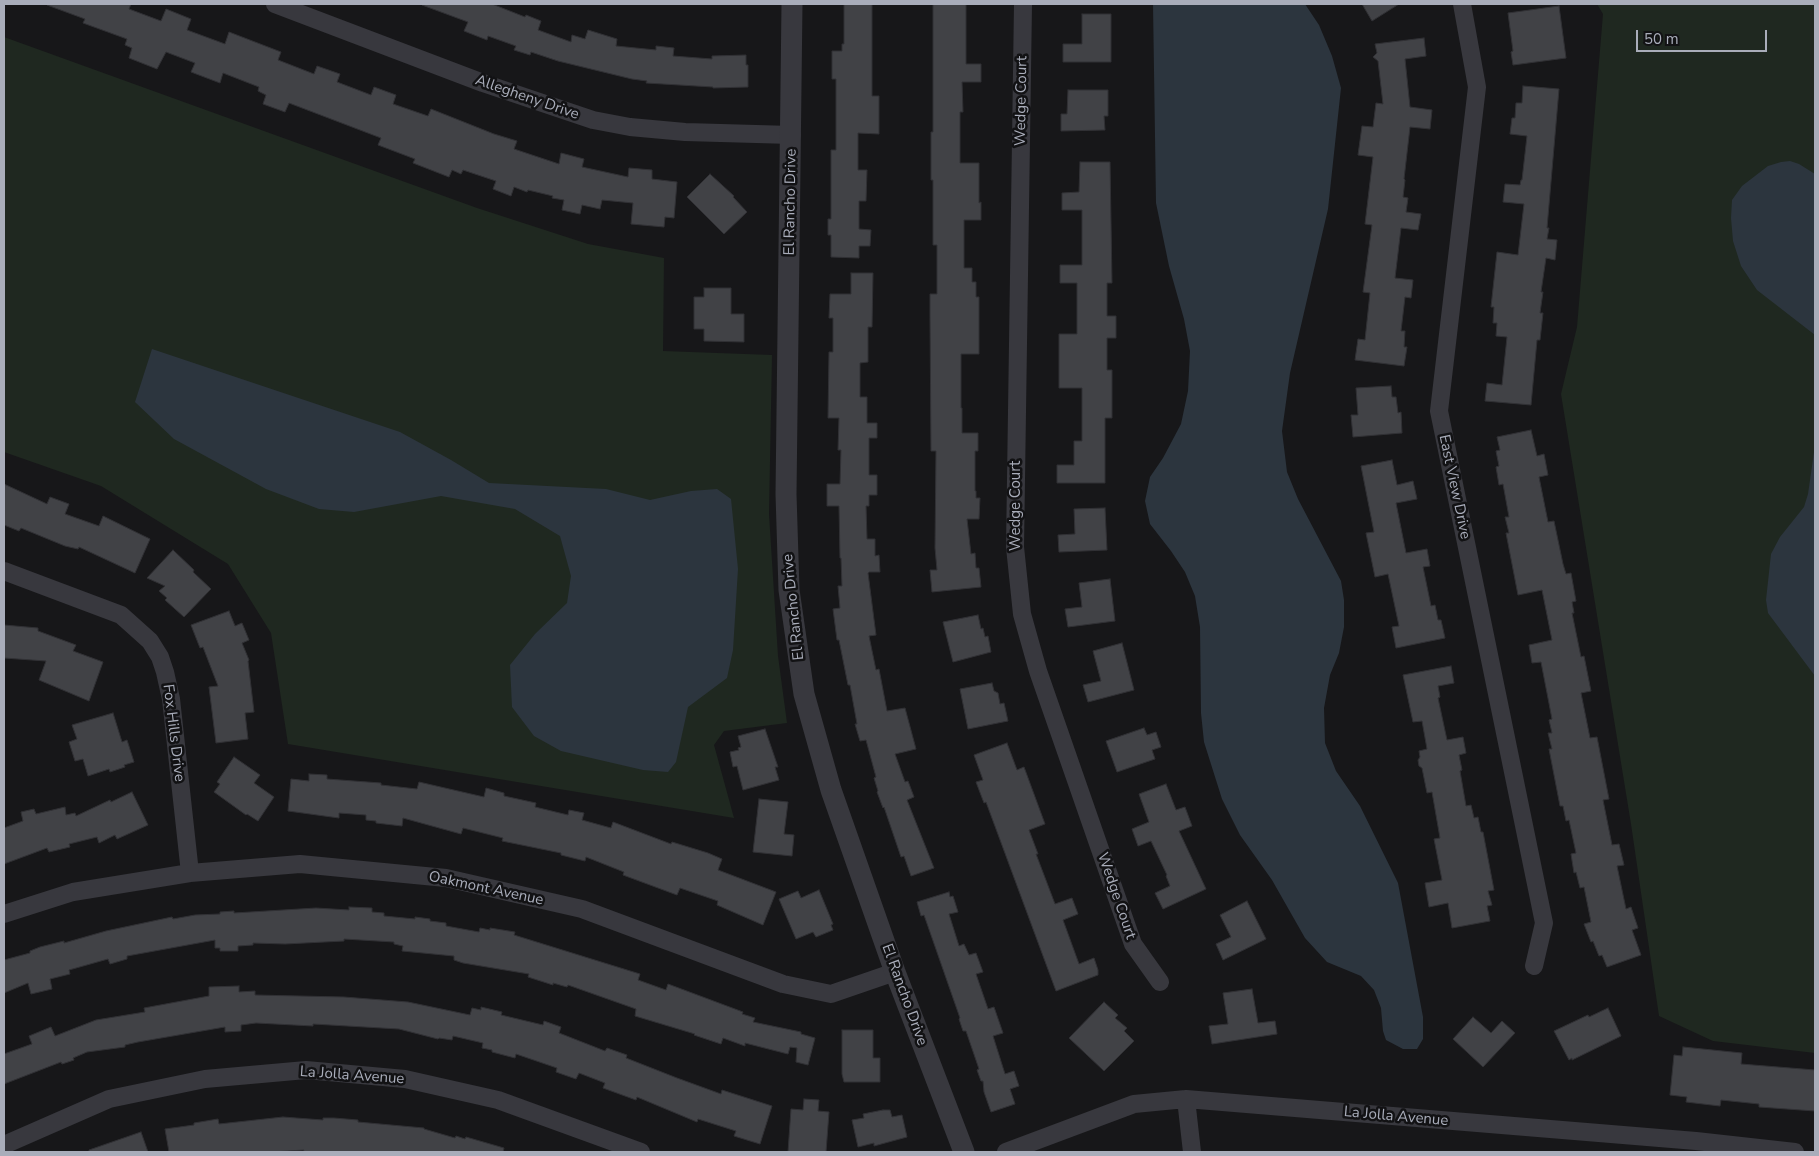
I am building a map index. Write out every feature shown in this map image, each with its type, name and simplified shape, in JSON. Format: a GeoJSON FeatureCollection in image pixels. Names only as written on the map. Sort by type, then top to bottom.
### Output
{"type":"FeatureCollection","features":[{"type":"Feature","properties":{"kind":"street","name":"Allegheny Drive"},"geometry":{"type":"LineString","coordinates":[[275,4],[483,84],[593,120],[630,127],[685,132],[792,135]]}},
{"type":"Feature","properties":{"kind":"street","name":"El Rancho Drive"},"geometry":{"type":"LineString","coordinates":[[792,4],[792,135],[786,494],[789,590],[804,694],[831,790],[895,972],[964,1152]]}},
{"type":"Feature","properties":{"kind":"street","name":"Wedge Court"},"geometry":{"type":"LineString","coordinates":[[1023,4],[1015,547],[1022,614],[1038,671],[1133,944],[1160,982]]}},
{"type":"Feature","properties":{"kind":"street","name":"East View Drive"},"geometry":{"type":"LineString","coordinates":[[1462,4],[1477,87],[1439,411],[1544,924],[1534,966]]}},
{"type":"Feature","properties":{"kind":"street","name":"Fox Hills Drive"},"geometry":{"type":"LineString","coordinates":[[4,571],[121,615],[150,641],[163,664],[171,699],[190,872]]}},
{"type":"Feature","properties":{"kind":"street","name":"Oakmont Avenue"},"geometry":{"type":"LineString","coordinates":[[4,914],[73,892],[190,872],[300,864],[446,878],[582,910],[783,984],[831,994],[895,972]]}},
{"type":"Feature","properties":{"kind":"street","name":"La Jolla Avenue"},"geometry":{"type":"LineString","coordinates":[[4,1145],[109,1099],[205,1079],[306,1070],[405,1079],[498,1100],[641,1152]]}},
{"type":"Feature","properties":{"kind":"street","name":"La Jolla Avenue"},"geometry":{"type":"LineString","coordinates":[[1006,1152],[1134,1104],[1186,1099],[1696,1147],[1795,1152]]}},
{"type":"Feature","properties":{"kind":"street"},"geometry":{"type":"LineString","coordinates":[[1186,1099],[1192,1152]]}},
{"type":"Feature","properties":{"kind":"shaded area"},"geometry":{"type":"Polygon","coordinates":[[[1153,4],[1305,4],[1319,25],[1332,56],[1341,88],[1328,209],[1290,373],[1282,431],[1287,472],[1298,499],[1341,581],[1344,600],[1344,627],[1339,653],[1330,675],[1324,708],[1325,743],[1336,771],[1360,806],[1398,883],[1423,1017],[1423,1039],[1417,1049],[1403,1049],[1386,1040],[1383,1031],[1381,1008],[1374,990],[1361,976],[1327,962],[1305,938],[1272,880],[1240,835],[1222,799],[1204,742],[1201,713],[1200,627],[1195,596],[1185,572],[1150,524],[1145,501],[1150,477],[1163,458],[1181,424],[1188,391],[1190,351],[1156,203],[1153,4]]]}},
{"type":"Feature","properties":{"kind":"shaded area"},"geometry":{"type":"Polygon","coordinates":[[[1597,4],[1815,4],[1815,1053],[1713,1041],[1659,1016],[1631,824],[1561,394],[1577,327],[1603,14],[1597,4]]]}},
{"type":"Feature","properties":{"kind":"shaded area"},"geometry":{"type":"Polygon","coordinates":[[[4,37],[477,208],[588,244],[664,258],[663,351],[772,355],[769,514],[778,656],[787,723],[724,731],[714,745],[734,818],[288,744],[271,633],[228,564],[101,486],[4,452],[4,37]]]}},
{"type":"Feature","properties":{"kind":"shaded area"},"geometry":{"type":"Polygon","coordinates":[[[1790,161],[1815,174],[1815,335],[1757,290],[1741,266],[1733,241],[1732,200],[1742,186],[1768,166],[1790,161]]]}},
{"type":"Feature","properties":{"kind":"shaded area"},"geometry":{"type":"Polygon","coordinates":[[[152,349],[400,432],[489,483],[606,489],[650,500],[691,491],[717,489],[731,499],[738,569],[733,650],[727,678],[688,707],[676,762],[668,772],[643,770],[561,751],[534,736],[512,707],[510,665],[535,634],[567,603],[571,576],[560,536],[515,509],[441,496],[354,512],[319,509],[266,489],[174,439],[135,402],[152,349]]]}},
{"type":"Feature","properties":{"kind":"shaded area"},"geometry":{"type":"Polygon","coordinates":[[[1815,445],[1815,676],[1768,613],[1766,600],[1771,554],[1780,537],[1804,507],[1808,494],[1815,445]]]}},
{"type":"Feature","properties":{"kind":"building"},"geometry":{"type":"Polygon","coordinates":[[[48,4],[131,4],[129,9],[161,21],[166,9],[191,19],[187,30],[225,44],[229,32],[281,52],[278,60],[314,74],[317,66],[340,74],[337,82],[371,95],[374,87],[396,95],[393,104],[428,116],[431,109],[517,141],[514,149],[559,164],[561,153],[584,159],[582,167],[628,177],[629,168],[652,170],[652,179],[677,182],[674,218],[665,217],[664,227],[631,224],[633,203],[602,200],[600,209],[582,205],[580,214],[562,210],[564,200],[528,190],[527,192],[514,187],[511,196],[493,189],[496,181],[463,170],[461,174],[452,170],[449,177],[413,163],[415,159],[378,145],[381,138],[289,103],[285,112],[263,104],[266,95],[258,91],[259,87],[223,73],[220,83],[191,72],[195,63],[166,52],[157,69],[129,58],[132,48],[125,45],[127,39],[83,23],[85,19],[48,4]]]}},
{"type":"Feature","properties":{"kind":"building"},"geometry":{"type":"Polygon","coordinates":[[[422,4],[492,4],[541,21],[538,30],[571,42],[572,35],[585,39],[588,30],[617,39],[616,46],[656,50],[656,46],[674,48],[673,56],[712,59],[712,56],[746,55],[748,87],[713,88],[646,83],[647,81],[558,61],[531,52],[530,55],[514,50],[516,46],[488,36],[487,40],[464,31],[468,22],[422,4]]]}},
{"type":"Feature","properties":{"kind":"building"},"geometry":{"type":"Polygon","coordinates":[[[844,4],[872,4],[872,96],[879,96],[879,134],[858,133],[858,170],[867,170],[866,201],[859,201],[859,229],[871,230],[870,246],[859,246],[859,258],[831,257],[831,235],[828,235],[828,219],[831,219],[831,150],[836,150],[836,79],[832,79],[832,51],[842,51],[842,44],[844,44],[844,4]]]}},
{"type":"Feature","properties":{"kind":"building"},"geometry":{"type":"Polygon","coordinates":[[[933,4],[966,4],[966,64],[981,64],[981,82],[962,82],[963,112],[960,112],[960,163],[979,163],[979,203],[981,202],[981,220],[964,220],[964,268],[972,268],[972,282],[976,282],[976,297],[979,297],[979,354],[961,354],[961,408],[962,433],[978,433],[978,451],[975,451],[975,491],[976,498],[980,498],[979,519],[967,519],[971,554],[975,553],[976,568],[979,568],[981,587],[932,592],[930,570],[937,570],[935,548],[936,451],[931,451],[930,316],[930,294],[937,294],[937,245],[933,245],[933,180],[931,180],[933,4]]]}},
{"type":"Feature","properties":{"kind":"building"},"geometry":{"type":"Polygon","coordinates":[[[1362,4],[1399,4],[1372,21],[1362,4]]]}},
{"type":"Feature","properties":{"kind":"building"},"geometry":{"type":"Polygon","coordinates":[[[1559,6],[1566,58],[1513,65],[1508,13],[1559,6]]]}},
{"type":"Feature","properties":{"kind":"building"},"geometry":{"type":"Polygon","coordinates":[[[1082,14],[1111,14],[1111,62],[1063,62],[1063,44],[1082,44],[1082,14]]]}},
{"type":"Feature","properties":{"kind":"building"},"geometry":{"type":"Polygon","coordinates":[[[1424,38],[1426,56],[1405,59],[1410,107],[1432,110],[1430,129],[1410,127],[1404,179],[1403,197],[1408,198],[1406,212],[1421,214],[1418,230],[1401,228],[1395,278],[1413,280],[1411,298],[1405,297],[1401,331],[1405,331],[1404,347],[1407,347],[1404,366],[1355,360],[1358,339],[1365,340],[1370,293],[1363,292],[1372,225],[1365,224],[1373,157],[1358,155],[1362,126],[1373,127],[1376,103],[1383,104],[1378,61],[1373,57],[1377,53],[1375,44],[1424,38]]]}},
{"type":"Feature","properties":{"kind":"building"},"geometry":{"type":"Polygon","coordinates":[[[1523,86],[1559,89],[1547,228],[1549,228],[1547,239],[1557,240],[1555,260],[1546,258],[1541,292],[1543,292],[1540,313],[1543,313],[1540,340],[1537,340],[1531,405],[1485,401],[1487,383],[1502,385],[1507,337],[1496,336],[1497,323],[1493,323],[1494,307],[1491,307],[1497,252],[1518,255],[1524,204],[1503,202],[1505,184],[1520,185],[1522,180],[1527,136],[1510,134],[1512,118],[1515,118],[1516,103],[1522,103],[1523,86]]]}},
{"type":"Feature","properties":{"kind":"building"},"geometry":{"type":"Polygon","coordinates":[[[1068,90],[1108,90],[1108,116],[1104,116],[1105,130],[1061,131],[1061,114],[1067,114],[1068,90]]]}},
{"type":"Feature","properties":{"kind":"building"},"geometry":{"type":"Polygon","coordinates":[[[1080,162],[1110,162],[1112,283],[1107,283],[1107,316],[1116,316],[1116,338],[1107,338],[1107,370],[1112,370],[1112,418],[1105,418],[1105,483],[1057,483],[1057,465],[1074,465],[1074,441],[1082,441],[1082,388],[1059,388],[1059,334],[1077,334],[1077,283],[1060,283],[1060,265],[1082,265],[1082,210],[1062,210],[1062,193],[1079,192],[1080,162]]]}},
{"type":"Feature","properties":{"kind":"building"},"geometry":{"type":"Polygon","coordinates":[[[710,174],[734,196],[747,212],[724,234],[687,197],[710,174]]]}},
{"type":"Feature","properties":{"kind":"building"},"geometry":{"type":"Polygon","coordinates":[[[851,273],[873,273],[872,327],[868,327],[868,362],[860,363],[860,397],[867,397],[867,423],[877,423],[877,438],[869,438],[869,475],[877,475],[877,495],[869,495],[869,506],[866,506],[867,539],[875,539],[875,556],[879,555],[880,572],[868,573],[876,635],[869,636],[876,670],[879,669],[887,711],[905,708],[916,749],[895,754],[905,782],[908,781],[914,797],[907,800],[934,868],[911,876],[904,856],[901,857],[877,792],[874,778],[876,777],[866,740],[860,741],[855,724],[857,724],[850,685],[848,685],[839,640],[837,640],[833,609],[840,608],[838,586],[842,586],[839,506],[827,506],[827,484],[840,484],[841,450],[838,450],[839,418],[828,418],[829,352],[833,352],[833,318],[829,318],[830,294],[851,294],[851,273]]]}},
{"type":"Feature","properties":{"kind":"building"},"geometry":{"type":"Polygon","coordinates":[[[704,288],[731,288],[731,314],[744,314],[744,342],[704,341],[704,329],[694,329],[694,297],[704,297],[704,288]]]}},
{"type":"Feature","properties":{"kind":"building"},"geometry":{"type":"Polygon","coordinates":[[[1391,386],[1392,397],[1396,397],[1398,413],[1401,412],[1402,433],[1353,437],[1351,415],[1358,415],[1356,388],[1391,386]]]}},
{"type":"Feature","properties":{"kind":"building"},"geometry":{"type":"Polygon","coordinates":[[[1531,430],[1537,456],[1544,454],[1548,475],[1539,477],[1548,522],[1554,521],[1566,574],[1571,573],[1576,601],[1572,602],[1574,613],[1572,613],[1581,657],[1584,656],[1591,691],[1581,693],[1590,738],[1597,737],[1609,799],[1603,800],[1612,845],[1619,844],[1624,865],[1617,866],[1626,909],[1631,907],[1638,928],[1632,930],[1641,955],[1607,967],[1602,955],[1599,956],[1593,941],[1591,942],[1584,924],[1591,922],[1584,887],[1580,888],[1576,872],[1574,873],[1571,854],[1576,853],[1569,820],[1566,821],[1563,806],[1560,806],[1549,749],[1552,749],[1548,733],[1552,733],[1549,720],[1552,719],[1541,662],[1532,663],[1529,645],[1552,640],[1542,590],[1518,595],[1506,533],[1509,533],[1505,517],[1509,517],[1503,484],[1499,485],[1496,467],[1499,466],[1496,451],[1500,450],[1497,437],[1531,430]]]}},
{"type":"Feature","properties":{"kind":"building"},"geometry":{"type":"Polygon","coordinates":[[[1392,460],[1397,485],[1413,481],[1417,499],[1396,503],[1406,553],[1427,549],[1430,566],[1423,567],[1431,606],[1435,605],[1445,638],[1396,648],[1392,627],[1399,626],[1388,574],[1375,577],[1366,533],[1374,532],[1361,466],[1392,460]]]}},
{"type":"Feature","properties":{"kind":"building"},"geometry":{"type":"Polygon","coordinates":[[[4,484],[47,504],[50,497],[69,504],[65,514],[99,526],[103,516],[150,539],[135,573],[79,547],[78,549],[65,546],[21,528],[19,531],[4,525],[4,484]]]}},
{"type":"Feature","properties":{"kind":"building"},"geometry":{"type":"Polygon","coordinates":[[[1105,508],[1107,550],[1059,552],[1058,535],[1075,534],[1074,509],[1105,508]]]}},
{"type":"Feature","properties":{"kind":"building"},"geometry":{"type":"Polygon","coordinates":[[[173,550],[211,589],[184,617],[165,600],[167,598],[159,591],[165,586],[147,578],[173,550]]]}},
{"type":"Feature","properties":{"kind":"building"},"geometry":{"type":"Polygon","coordinates":[[[1110,579],[1115,621],[1068,627],[1065,609],[1082,607],[1079,583],[1110,579]]]}},
{"type":"Feature","properties":{"kind":"building"},"geometry":{"type":"Polygon","coordinates":[[[229,611],[235,626],[242,623],[249,640],[242,643],[249,660],[254,712],[245,713],[248,739],[216,743],[209,687],[218,686],[203,647],[200,648],[191,625],[229,611]]]}},
{"type":"Feature","properties":{"kind":"building"},"geometry":{"type":"Polygon","coordinates":[[[978,615],[981,629],[983,628],[985,637],[988,636],[991,652],[953,662],[943,622],[978,615]]]}},
{"type":"Feature","properties":{"kind":"building"},"geometry":{"type":"Polygon","coordinates":[[[4,625],[38,628],[38,631],[76,645],[73,651],[103,662],[89,701],[39,680],[46,661],[4,658],[4,625]]]}},
{"type":"Feature","properties":{"kind":"building"},"geometry":{"type":"Polygon","coordinates":[[[1122,643],[1134,690],[1088,702],[1083,685],[1101,681],[1093,651],[1122,643]]]}},
{"type":"Feature","properties":{"kind":"building"},"geometry":{"type":"Polygon","coordinates":[[[1451,666],[1454,683],[1438,686],[1440,697],[1438,698],[1447,740],[1463,737],[1466,753],[1459,755],[1466,806],[1471,805],[1474,818],[1478,817],[1481,832],[1483,832],[1494,890],[1488,891],[1492,905],[1487,906],[1490,921],[1452,928],[1448,903],[1429,907],[1425,883],[1442,880],[1434,839],[1440,838],[1432,792],[1427,793],[1422,768],[1419,766],[1418,760],[1420,757],[1419,751],[1427,749],[1422,721],[1413,722],[1403,675],[1451,666]]]}},
{"type":"Feature","properties":{"kind":"building"},"geometry":{"type":"Polygon","coordinates":[[[992,683],[994,691],[998,693],[1000,704],[1004,703],[1008,721],[968,729],[960,689],[992,683]]]}},
{"type":"Feature","properties":{"kind":"building"},"geometry":{"type":"Polygon","coordinates":[[[113,713],[122,742],[127,740],[134,762],[110,772],[109,769],[88,776],[83,759],[75,761],[69,742],[77,739],[72,725],[113,713]]]}},
{"type":"Feature","properties":{"kind":"building"},"geometry":{"type":"Polygon","coordinates":[[[1144,728],[1147,735],[1156,732],[1161,747],[1152,750],[1155,759],[1117,772],[1106,741],[1144,728]]]}},
{"type":"Feature","properties":{"kind":"building"},"geometry":{"type":"Polygon","coordinates":[[[765,729],[778,767],[775,767],[779,780],[743,790],[737,766],[733,767],[730,752],[739,750],[738,748],[741,747],[738,736],[765,729]]]}},
{"type":"Feature","properties":{"kind":"building"},"geometry":{"type":"Polygon","coordinates":[[[1007,743],[1017,770],[1024,767],[1045,824],[1029,830],[1055,904],[1072,898],[1078,914],[1063,920],[1079,964],[1094,958],[1098,970],[1098,975],[1056,991],[986,802],[984,803],[976,782],[983,780],[974,755],[1007,743]]]}},
{"type":"Feature","properties":{"kind":"building"},"geometry":{"type":"Polygon","coordinates":[[[234,757],[260,775],[254,783],[274,797],[258,821],[246,815],[214,792],[220,784],[217,782],[234,757]]]}},
{"type":"Feature","properties":{"kind":"building"},"geometry":{"type":"Polygon","coordinates":[[[309,774],[327,775],[327,779],[381,783],[381,785],[417,789],[419,782],[484,797],[486,788],[504,793],[504,796],[536,803],[535,807],[568,815],[569,810],[584,813],[582,820],[611,828],[613,822],[671,844],[672,842],[708,853],[722,859],[718,870],[776,892],[763,925],[717,905],[718,901],[680,888],[677,895],[623,875],[624,872],[586,857],[585,861],[561,855],[561,853],[502,841],[503,838],[463,828],[461,834],[403,818],[402,826],[366,820],[366,815],[339,813],[339,818],[288,811],[291,779],[309,781],[309,774]]]}},
{"type":"Feature","properties":{"kind":"building"},"geometry":{"type":"Polygon","coordinates":[[[1166,784],[1176,810],[1185,807],[1192,826],[1179,831],[1206,889],[1163,909],[1155,893],[1170,886],[1167,875],[1151,841],[1138,846],[1132,829],[1149,822],[1139,794],[1166,784]]]}},
{"type":"Feature","properties":{"kind":"building"},"geometry":{"type":"Polygon","coordinates":[[[132,792],[148,825],[117,839],[115,835],[99,843],[97,837],[69,844],[70,847],[49,852],[47,848],[4,864],[4,828],[23,821],[21,812],[34,809],[36,814],[65,807],[66,815],[75,813],[76,816],[132,792]]]}},
{"type":"Feature","properties":{"kind":"building"},"geometry":{"type":"Polygon","coordinates":[[[759,799],[788,802],[784,834],[794,835],[792,856],[753,852],[759,799]]]}},
{"type":"Feature","properties":{"kind":"building"},"geometry":{"type":"Polygon","coordinates":[[[819,890],[833,924],[831,925],[833,930],[816,937],[813,932],[796,939],[779,899],[798,891],[801,898],[819,890]]]}},
{"type":"Feature","properties":{"kind":"building"},"geometry":{"type":"Polygon","coordinates":[[[949,892],[950,897],[953,896],[958,912],[949,914],[959,946],[964,944],[969,955],[976,953],[983,972],[976,974],[988,1009],[994,1007],[1003,1033],[993,1036],[1005,1074],[1014,1071],[1019,1086],[1010,1089],[1015,1104],[991,1112],[966,1031],[963,1031],[924,915],[921,916],[917,902],[949,892]]]}},
{"type":"Feature","properties":{"kind":"building"},"geometry":{"type":"Polygon","coordinates":[[[1247,901],[1266,939],[1223,960],[1216,944],[1231,937],[1220,915],[1247,901]]]}},
{"type":"Feature","properties":{"kind":"building"},"geometry":{"type":"Polygon","coordinates":[[[349,907],[372,908],[372,912],[384,913],[384,916],[430,919],[430,921],[446,923],[446,926],[479,932],[480,928],[490,930],[490,928],[515,932],[514,935],[640,974],[638,980],[666,990],[668,984],[743,1012],[742,1014],[755,1018],[753,1022],[801,1032],[801,1034],[815,1038],[808,1065],[796,1062],[797,1048],[790,1047],[788,1054],[745,1043],[745,1046],[723,1038],[721,1044],[635,1016],[636,1009],[568,985],[567,987],[553,983],[553,985],[528,977],[529,974],[463,963],[454,960],[454,956],[402,951],[403,946],[394,944],[394,942],[344,939],[344,941],[285,944],[253,943],[253,945],[238,946],[238,951],[220,951],[220,948],[215,948],[215,940],[127,956],[127,959],[110,964],[108,959],[69,970],[70,974],[50,979],[52,989],[31,994],[28,983],[4,993],[4,960],[30,953],[30,951],[40,947],[64,941],[64,943],[106,931],[172,917],[173,919],[234,911],[234,913],[316,908],[349,910],[349,907]]]}},
{"type":"Feature","properties":{"kind":"building"},"geometry":{"type":"Polygon","coordinates":[[[239,986],[239,992],[255,991],[255,995],[344,997],[408,1002],[470,1015],[472,1008],[481,1010],[481,1007],[502,1012],[501,1015],[543,1025],[544,1021],[561,1027],[559,1033],[605,1051],[607,1048],[627,1055],[626,1058],[677,1078],[721,1094],[722,1090],[772,1106],[760,1144],[734,1136],[736,1131],[698,1119],[697,1122],[637,1097],[636,1100],[603,1088],[605,1083],[579,1073],[576,1079],[556,1072],[557,1068],[516,1054],[515,1058],[492,1052],[492,1050],[482,1048],[483,1043],[453,1036],[452,1040],[438,1039],[399,1029],[313,1024],[313,1026],[256,1023],[241,1025],[241,1031],[225,1032],[225,1027],[138,1042],[125,1045],[125,1047],[87,1052],[73,1058],[74,1060],[62,1064],[61,1062],[4,1084],[4,1054],[32,1044],[29,1036],[51,1027],[55,1036],[96,1020],[145,1012],[144,1008],[209,996],[209,987],[239,986]]]}},
{"type":"Feature","properties":{"kind":"building"},"geometry":{"type":"Polygon","coordinates":[[[1252,989],[1258,1023],[1275,1021],[1277,1034],[1212,1044],[1209,1026],[1228,1024],[1223,993],[1252,989]]]}},
{"type":"Feature","properties":{"kind":"building"},"geometry":{"type":"Polygon","coordinates":[[[1104,1002],[1118,1015],[1115,1018],[1127,1028],[1124,1031],[1134,1041],[1104,1071],[1069,1038],[1104,1002]]]}},
{"type":"Feature","properties":{"kind":"building"},"geometry":{"type":"Polygon","coordinates":[[[1608,1008],[1621,1036],[1569,1060],[1554,1031],[1608,1008]]]}},
{"type":"Feature","properties":{"kind":"building"},"geometry":{"type":"Polygon","coordinates":[[[1473,1017],[1491,1033],[1502,1021],[1515,1033],[1483,1067],[1453,1039],[1473,1017]]]}},
{"type":"Feature","properties":{"kind":"building"},"geometry":{"type":"Polygon","coordinates":[[[842,1030],[873,1030],[873,1058],[880,1058],[880,1082],[844,1082],[842,1074],[842,1030]]]}},
{"type":"Feature","properties":{"kind":"building"},"geometry":{"type":"Polygon","coordinates":[[[1683,1047],[1742,1053],[1741,1064],[1815,1070],[1815,1111],[1759,1107],[1759,1104],[1721,1100],[1720,1106],[1686,1102],[1687,1097],[1670,1095],[1674,1055],[1682,1056],[1683,1047]]]}},
{"type":"Feature","properties":{"kind":"building"},"geometry":{"type":"Polygon","coordinates":[[[804,1099],[819,1100],[818,1111],[829,1112],[826,1152],[788,1152],[791,1109],[803,1110],[804,1099]]]}},
{"type":"Feature","properties":{"kind":"building"},"geometry":{"type":"Polygon","coordinates":[[[890,1110],[892,1117],[902,1115],[907,1137],[874,1146],[874,1143],[858,1147],[852,1120],[864,1118],[863,1114],[890,1110]]]}},
{"type":"Feature","properties":{"kind":"building"},"geometry":{"type":"Polygon","coordinates":[[[283,1117],[323,1120],[323,1118],[334,1118],[424,1128],[455,1138],[456,1136],[465,1139],[466,1137],[504,1148],[503,1152],[303,1152],[304,1150],[272,1152],[169,1152],[165,1129],[218,1119],[219,1124],[283,1117]]]}},
{"type":"Feature","properties":{"kind":"building"},"geometry":{"type":"Polygon","coordinates":[[[141,1132],[148,1152],[89,1152],[89,1150],[141,1132]]]}}]}
